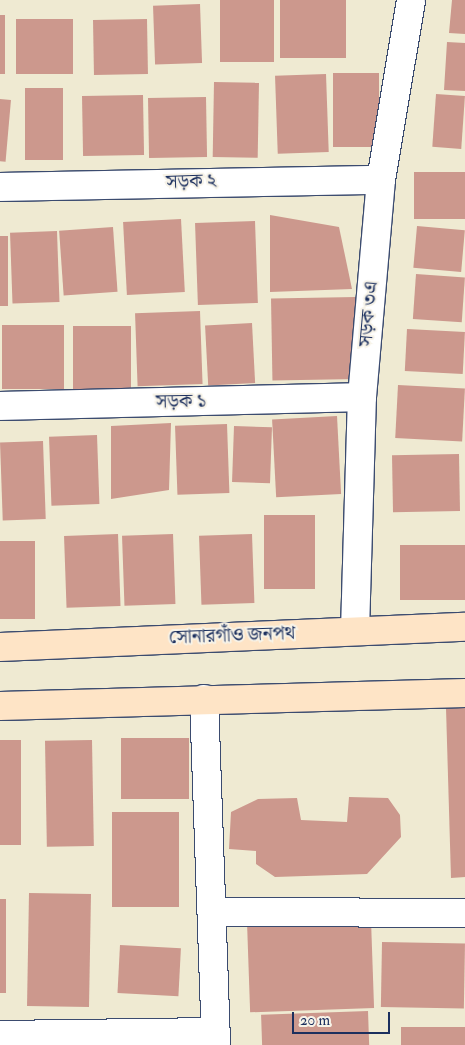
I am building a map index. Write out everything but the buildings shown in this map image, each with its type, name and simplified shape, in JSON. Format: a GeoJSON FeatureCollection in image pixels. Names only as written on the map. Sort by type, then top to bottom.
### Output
{"type":"FeatureCollection","features":[{"type":"Feature","properties":{"kind":"main road","name":"সোনারগাঁও জনপথ"},"geometry":{"type":"LineString","coordinates":[[0,647],[465,627]]}},
{"type":"Feature","properties":{"kind":"main road"},"geometry":{"type":"LineString","coordinates":[[0,706],[465,693]]}},
{"type":"Feature","properties":{"kind":"street","name":"সড়ক ৩এ"},"geometry":{"type":"LineString","coordinates":[[355,632],[362,397],[381,180],[411,0]]}},
{"type":"Feature","properties":{"kind":"street","name":"সড়ক ২"},"geometry":{"type":"LineString","coordinates":[[0,187],[381,180]]}},
{"type":"Feature","properties":{"kind":"street","name":"সড়ক ১"},"geometry":{"type":"LineString","coordinates":[[0,406],[362,397]]}},
{"type":"Feature","properties":{"kind":"street"},"geometry":{"type":"LineString","coordinates":[[0,1035],[216,1038],[204,700]]}},
{"type":"Feature","properties":{"kind":"street"},"geometry":{"type":"LineString","coordinates":[[212,912],[465,913]]}}]}
